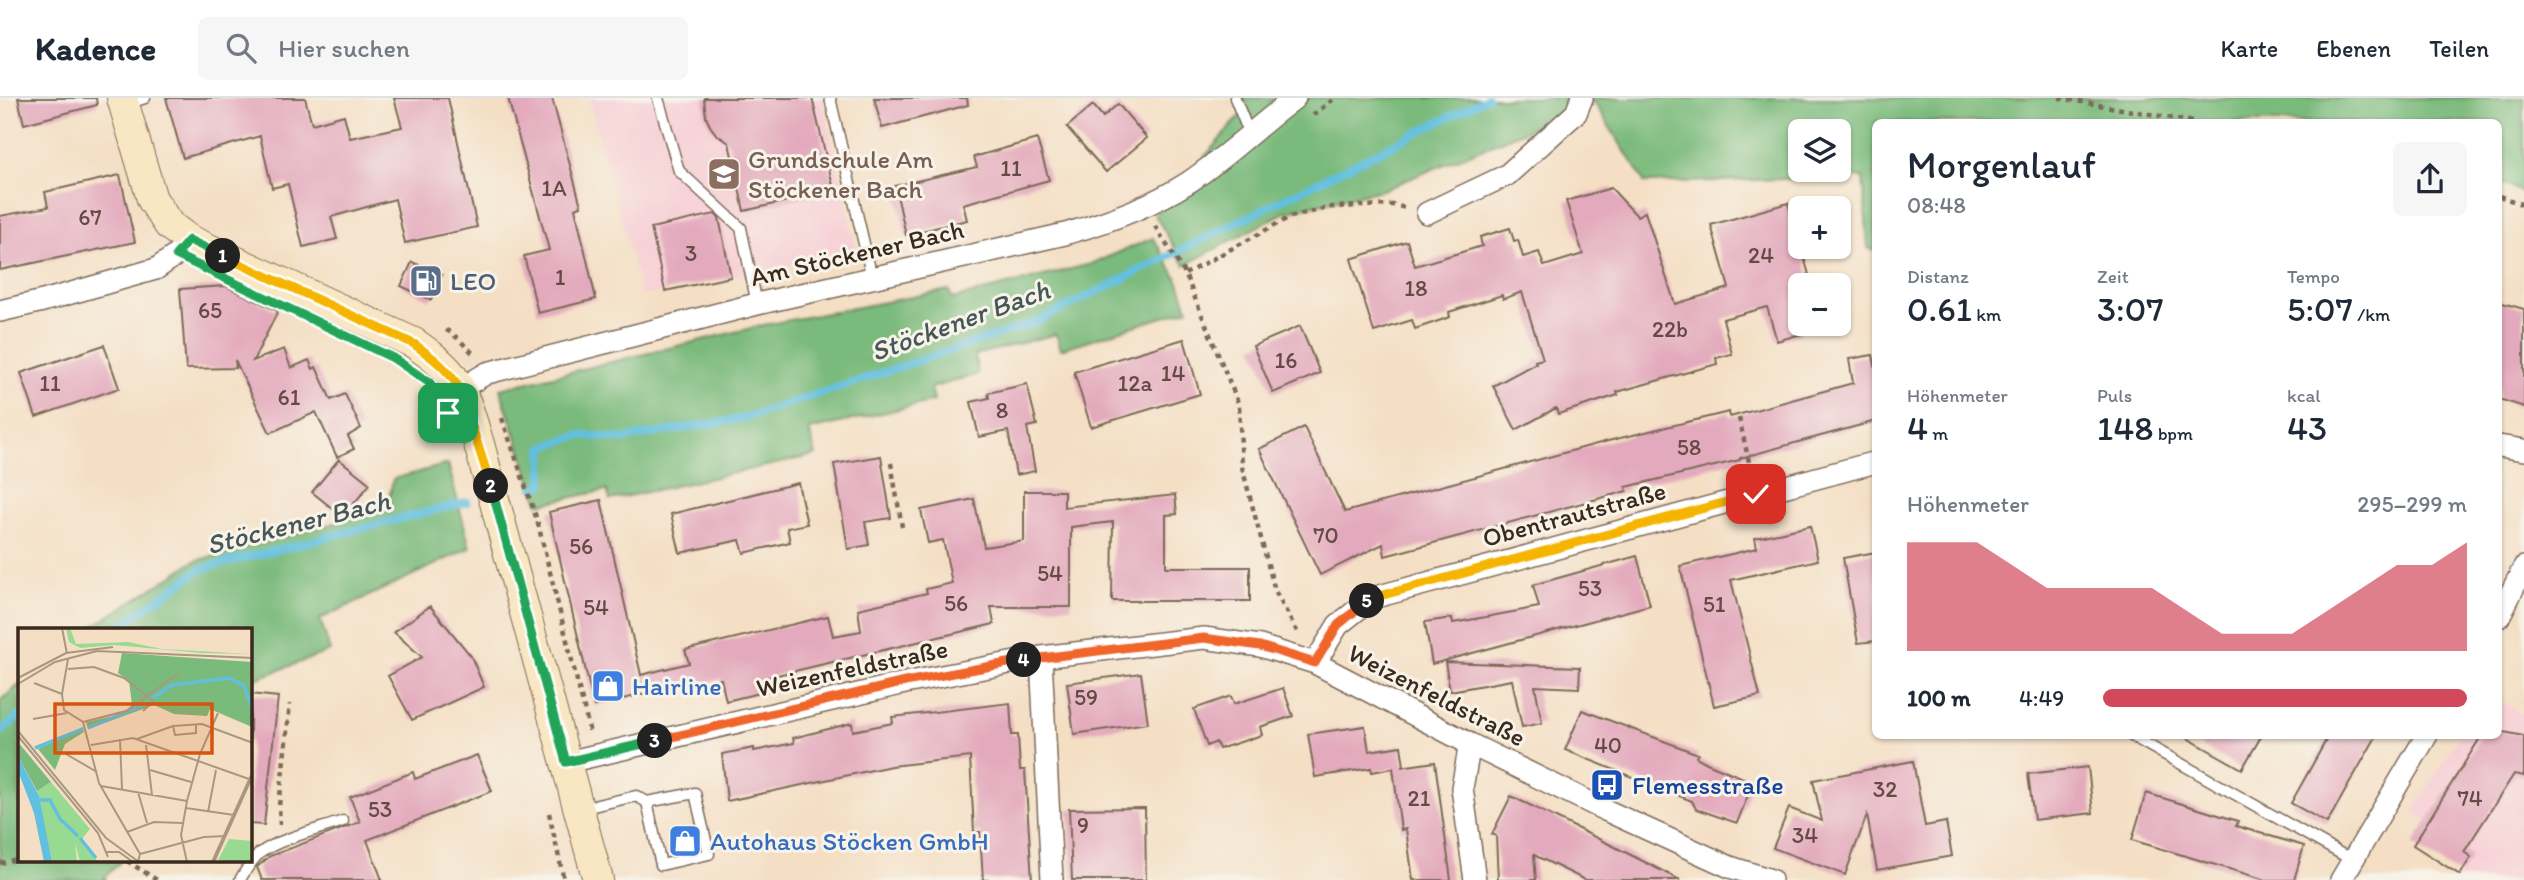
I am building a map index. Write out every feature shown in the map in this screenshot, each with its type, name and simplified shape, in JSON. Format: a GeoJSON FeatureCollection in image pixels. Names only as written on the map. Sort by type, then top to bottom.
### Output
{"type":"FeatureCollection","features":[{"type":"Feature","properties":{"kind":"street","name":"Am Stöckener Bach"},"geometry":{"type":"LineString","coordinates":[[460,389],[487,373],[757,304],[1109,222],[1188,182],[1295,98]]}},
{"type":"Feature","properties":{"kind":"street"},"geometry":{"type":"LineString","coordinates":[[1427,213],[1507,175],[1576,113],[1583,98]]}},
{"type":"Feature","properties":{"kind":"street"},"geometry":{"type":"LineString","coordinates":[[130,100],[152,199],[169,225],[189,240],[414,344],[439,362],[460,389],[483,457],[598,880]]}},
{"type":"Feature","properties":{"kind":"street"},"geometry":{"type":"LineString","coordinates":[[0,311],[43,302],[156,269],[176,255],[189,240]]}},
{"type":"Feature","properties":{"kind":"street"},"geometry":{"type":"LineString","coordinates":[[2502,446],[2524,450]]}},
{"type":"Feature","properties":{"kind":"street","name":"Obentrautstraße"},"geometry":{"type":"LineString","coordinates":[[1315,663],[1338,625],[1372,598],[1872,463]]}},
{"type":"Feature","properties":{"kind":"street"},"geometry":{"type":"LineString","coordinates":[[2502,611],[2524,567]]}},
{"type":"Feature","properties":{"kind":"street","name":"Weizenfeldstraße"},"geometry":{"type":"LineString","coordinates":[[566,762],[905,682],[1041,657],[1204,638],[1260,646],[1315,663],[1469,744],[1730,867],[1771,880]]}},
{"type":"Feature","properties":{"kind":"street"},"geometry":{"type":"LineString","coordinates":[[1041,657],[1052,880]]}},
{"type":"Feature","properties":{"kind":"street"},"geometry":{"type":"LineString","coordinates":[[2341,880],[2425,739]]}},
{"type":"Feature","properties":{"kind":"street"},"geometry":{"type":"LineString","coordinates":[[1469,744],[1462,788],[1475,880]]}},
{"type":"Feature","properties":{"kind":"lane"},"geometry":{"type":"LineString","coordinates":[[658,98],[679,171],[741,228],[757,304]]}},
{"type":"Feature","properties":{"kind":"lane"},"geometry":{"type":"LineString","coordinates":[[830,98],[872,278]]}},
{"type":"Feature","properties":{"kind":"lane"},"geometry":{"type":"LineString","coordinates":[[1235,98],[1249,133]]}},
{"type":"Feature","properties":{"kind":"lane"},"geometry":{"type":"LineString","coordinates":[[2137,739],[2352,860]]}},
{"type":"Feature","properties":{"kind":"lane"},"geometry":{"type":"LineString","coordinates":[[578,809],[636,796],[648,802],[695,793],[709,854],[661,865],[648,802]]}},
{"type":"Feature","properties":{"kind":"lane"},"geometry":{"type":"LineString","coordinates":[[252,861],[258,854],[282,843],[343,821]]}},
{"type":"Feature","properties":{"kind":"lane"},"geometry":{"type":"LineString","coordinates":[[240,880],[251,862]]}},
{"type":"Feature","properties":{"kind":"path"},"geometry":{"type":"LineString","coordinates":[[2060,98],[2179,119]]}},
{"type":"Feature","properties":{"kind":"path"},"geometry":{"type":"LineString","coordinates":[[2502,197],[2524,205]]}},
{"type":"Feature","properties":{"kind":"path"},"geometry":{"type":"LineString","coordinates":[[1185,274],[1290,217],[1331,207],[1393,205],[1427,213]]}},
{"type":"Feature","properties":{"kind":"path"},"geometry":{"type":"LineString","coordinates":[[1157,230],[1185,274],[1239,405],[1242,467],[1275,590],[1315,663]]}},
{"type":"Feature","properties":{"kind":"path"},"geometry":{"type":"LineString","coordinates":[[1739,418],[1756,494]]}},
{"type":"Feature","properties":{"kind":"path"},"geometry":{"type":"LineString","coordinates":[[891,463],[902,527]]}},
{"type":"Feature","properties":{"kind":"path"},"geometry":{"type":"LineString","coordinates":[[282,843],[279,806],[290,704]]}},
{"type":"Feature","properties":{"kind":"path"},"geometry":{"type":"LineString","coordinates":[[547,806],[564,880]]}},
{"type":"Feature","properties":{"kind":"path"},"geometry":{"type":"LineString","coordinates":[[0,863],[18,859]]}},
{"type":"Feature","properties":{"kind":"path"},"geometry":{"type":"LineString","coordinates":[[129,862],[156,880]]}},
{"type":"Feature","properties":{"kind":"shaded area","name":"Grundschule Am Stöckener Bach"},"geometry":{"type":"Polygon","coordinates":[[[588,98],[822,98],[857,250],[642,296],[588,98]]]}},
{"type":"Feature","properties":{"kind":"shaded area"},"geometry":{"type":"Polygon","coordinates":[[[2502,702],[2524,715],[2524,880],[2457,880],[2471,857],[2424,827],[2427,821],[2413,811],[2458,739],[2502,739],[2502,702]]]}},
{"type":"Feature","properties":{"kind":"green space"},"geometry":{"type":"Polygon","coordinates":[[[1243,98],[2524,98],[2524,192],[2502,184],[2502,119],[1872,119],[1872,250],[1868,248],[1863,177],[1851,177],[1851,119],[1788,119],[1788,179],[1645,183],[1594,102],[1385,189],[1285,212],[1185,265],[1155,215],[1244,111],[1243,98]]]}},
{"type":"Feature","properties":{"kind":"green space"},"geometry":{"type":"Polygon","coordinates":[[[1153,238],[1179,282],[1188,309],[1061,349],[1056,334],[975,355],[978,374],[931,388],[934,401],[809,430],[816,455],[610,500],[607,490],[539,504],[500,389],[764,325],[949,290],[952,299],[1091,264],[1153,238]]]}},
{"type":"Feature","properties":{"kind":"green space"},"geometry":{"type":"Polygon","coordinates":[[[448,464],[470,548],[320,619],[330,651],[252,680],[252,628],[90,628],[195,561],[387,509],[393,479],[448,464]]]}},
{"type":"Feature","properties":{"kind":"green space"},"geometry":{"type":"Polygon","coordinates":[[[18,686],[18,862],[120,862],[104,878],[106,880],[0,880],[0,701],[18,686]]]}},
{"type":"Feature","properties":{"kind":"building"},"geometry":{"type":"Polygon","coordinates":[[[18,98],[96,98],[97,105],[24,124],[18,98]]]}},
{"type":"Feature","properties":{"kind":"building"},"geometry":{"type":"Polygon","coordinates":[[[166,98],[305,98],[312,124],[344,115],[350,138],[402,127],[394,98],[448,98],[477,227],[405,243],[395,199],[331,217],[337,239],[303,247],[288,184],[272,188],[260,136],[183,158],[166,98]]]}},
{"type":"Feature","properties":{"kind":"building"},"geometry":{"type":"Polygon","coordinates":[[[508,98],[552,98],[581,206],[575,208],[596,299],[538,313],[524,256],[549,250],[508,98]]]}},
{"type":"Feature","properties":{"kind":"building"},"geometry":{"type":"Polygon","coordinates":[[[704,98],[812,98],[834,190],[744,211],[729,143],[710,126],[704,98]]]}},
{"type":"Feature","properties":{"kind":"building"},"geometry":{"type":"Polygon","coordinates":[[[874,98],[967,98],[968,105],[882,128],[874,98]]]}},
{"type":"Feature","properties":{"kind":"building"},"geometry":{"type":"Polygon","coordinates":[[[1118,104],[1147,138],[1106,172],[1067,127],[1093,105],[1103,117],[1118,104]]]}},
{"type":"Feature","properties":{"kind":"building"},"geometry":{"type":"Polygon","coordinates":[[[1037,139],[1049,180],[963,204],[967,220],[906,235],[895,186],[977,167],[974,157],[1037,139]]]}},
{"type":"Feature","properties":{"kind":"building"},"geometry":{"type":"Polygon","coordinates":[[[120,175],[135,242],[0,270],[0,216],[48,207],[45,192],[120,175]]]}},
{"type":"Feature","properties":{"kind":"building"},"geometry":{"type":"Polygon","coordinates":[[[1611,188],[1637,216],[1645,212],[1675,304],[1729,288],[1711,225],[1788,203],[1788,259],[1804,259],[1808,273],[1788,273],[1788,336],[1794,336],[1777,341],[1767,307],[1723,319],[1732,354],[1716,358],[1717,364],[1617,392],[1618,395],[1558,414],[1556,408],[1516,430],[1493,386],[1543,359],[1522,292],[1503,299],[1502,295],[1449,312],[1450,317],[1415,329],[1412,320],[1374,332],[1351,259],[1407,241],[1415,266],[1482,246],[1480,237],[1510,228],[1514,241],[1518,240],[1523,257],[1539,252],[1544,266],[1583,254],[1566,201],[1611,188]]]}},
{"type":"Feature","properties":{"kind":"building"},"geometry":{"type":"Polygon","coordinates":[[[715,214],[719,218],[731,277],[665,291],[651,228],[715,214]]]}},
{"type":"Feature","properties":{"kind":"building"},"geometry":{"type":"Polygon","coordinates":[[[412,262],[442,275],[431,300],[401,286],[412,262]]]}},
{"type":"Feature","properties":{"kind":"building"},"geometry":{"type":"Polygon","coordinates":[[[226,286],[278,311],[253,361],[284,349],[291,368],[309,360],[313,369],[316,367],[331,400],[345,394],[361,428],[348,436],[354,449],[337,457],[316,412],[270,433],[235,360],[236,368],[186,369],[180,289],[226,286]]]}},
{"type":"Feature","properties":{"kind":"building"},"geometry":{"type":"Polygon","coordinates":[[[2502,303],[2524,309],[2524,407],[2502,400],[2502,303]]]}},
{"type":"Feature","properties":{"kind":"building"},"geometry":{"type":"Polygon","coordinates":[[[1300,326],[1320,373],[1273,393],[1253,346],[1300,326]]]}},
{"type":"Feature","properties":{"kind":"building"},"geometry":{"type":"Polygon","coordinates":[[[1184,339],[1200,394],[1091,427],[1074,372],[1184,339]]]}},
{"type":"Feature","properties":{"kind":"building"},"geometry":{"type":"Polygon","coordinates":[[[104,345],[119,388],[36,417],[21,373],[104,345]]]}},
{"type":"Feature","properties":{"kind":"building"},"geometry":{"type":"Polygon","coordinates":[[[1872,355],[1872,422],[1740,460],[1626,487],[1627,491],[1385,556],[1383,544],[1320,575],[1259,449],[1304,427],[1345,512],[1608,441],[1729,412],[1730,417],[1853,383],[1849,359],[1872,355]]]}},
{"type":"Feature","properties":{"kind":"building"},"geometry":{"type":"Polygon","coordinates":[[[1027,384],[1037,425],[1027,427],[1035,471],[1016,475],[1008,431],[979,437],[971,402],[989,398],[988,393],[1027,384]]]}},
{"type":"Feature","properties":{"kind":"building"},"geometry":{"type":"Polygon","coordinates":[[[881,456],[891,518],[865,522],[869,545],[848,549],[834,464],[881,456]]]}},
{"type":"Feature","properties":{"kind":"building"},"geometry":{"type":"Polygon","coordinates":[[[339,459],[370,484],[343,517],[312,492],[339,459]]]}},
{"type":"Feature","properties":{"kind":"building"},"geometry":{"type":"Polygon","coordinates":[[[798,483],[807,524],[787,528],[790,542],[744,553],[740,540],[680,553],[671,514],[798,483]]]}},
{"type":"Feature","properties":{"kind":"building"},"geometry":{"type":"Polygon","coordinates":[[[1024,491],[1064,491],[1064,507],[1175,495],[1177,514],[1166,515],[1166,567],[1250,567],[1250,601],[1112,601],[1113,522],[1071,527],[1071,607],[991,607],[994,624],[769,677],[772,690],[726,701],[721,679],[694,686],[693,682],[594,706],[549,512],[601,500],[641,675],[689,663],[685,650],[828,616],[833,636],[861,631],[858,609],[927,593],[926,589],[952,583],[943,540],[928,543],[921,510],[974,499],[984,547],[1024,541],[1024,491]]]}},
{"type":"Feature","properties":{"kind":"building"},"geometry":{"type":"Polygon","coordinates":[[[1810,526],[1818,560],[1731,580],[1760,696],[1714,706],[1680,566],[1757,548],[1755,538],[1810,526]]]}},
{"type":"Feature","properties":{"kind":"building"},"geometry":{"type":"Polygon","coordinates":[[[1872,553],[1872,641],[1858,643],[1843,558],[1872,553]]]}},
{"type":"Feature","properties":{"kind":"building"},"geometry":{"type":"Polygon","coordinates":[[[1637,556],[1650,605],[1432,664],[1425,622],[1452,618],[1453,623],[1539,607],[1533,585],[1637,556]]]}},
{"type":"Feature","properties":{"kind":"building"},"geometry":{"type":"Polygon","coordinates":[[[430,606],[471,656],[484,687],[412,720],[388,676],[422,657],[394,632],[430,606]]]}},
{"type":"Feature","properties":{"kind":"building"},"geometry":{"type":"Polygon","coordinates":[[[1445,662],[1580,667],[1579,688],[1535,686],[1542,723],[1522,727],[1512,680],[1450,691],[1445,662]]]}},
{"type":"Feature","properties":{"kind":"building"},"geometry":{"type":"Polygon","coordinates":[[[1141,673],[1148,723],[1074,734],[1067,683],[1141,673]]]}},
{"type":"Feature","properties":{"kind":"building"},"geometry":{"type":"Polygon","coordinates":[[[1283,688],[1293,716],[1260,727],[1262,735],[1219,749],[1216,742],[1207,746],[1194,709],[1231,696],[1234,704],[1283,688]]]}},
{"type":"Feature","properties":{"kind":"building"},"geometry":{"type":"Polygon","coordinates":[[[252,694],[278,697],[264,825],[252,824],[252,694]]]}},
{"type":"Feature","properties":{"kind":"building"},"geometry":{"type":"Polygon","coordinates":[[[1010,703],[1012,735],[1018,735],[1020,770],[1025,770],[1032,880],[983,880],[980,832],[974,832],[970,757],[891,766],[727,801],[722,754],[794,743],[793,738],[852,723],[853,731],[893,723],[892,717],[1010,703]]]}},
{"type":"Feature","properties":{"kind":"building"},"geometry":{"type":"Polygon","coordinates":[[[1582,710],[1698,754],[1696,757],[1707,763],[1753,782],[1737,823],[1696,809],[1692,801],[1565,750],[1582,710]]]}},
{"type":"Feature","properties":{"kind":"building"},"geometry":{"type":"Polygon","coordinates":[[[1365,726],[1369,751],[1401,746],[1404,766],[1401,767],[1435,762],[1451,880],[1413,880],[1406,829],[1401,830],[1393,768],[1372,772],[1371,768],[1315,777],[1308,734],[1365,726]]]}},
{"type":"Feature","properties":{"kind":"building"},"geometry":{"type":"Polygon","coordinates":[[[2502,732],[2524,736],[2524,776],[2514,774],[2464,852],[2471,857],[2460,875],[2413,845],[2479,739],[2502,739],[2502,732]]]}},
{"type":"Feature","properties":{"kind":"building"},"geometry":{"type":"Polygon","coordinates":[[[2189,739],[2260,739],[2242,769],[2189,739]]]}},
{"type":"Feature","properties":{"kind":"building"},"geometry":{"type":"Polygon","coordinates":[[[2327,739],[2375,739],[2327,823],[2291,803],[2327,739]]]}},
{"type":"Feature","properties":{"kind":"building"},"geometry":{"type":"Polygon","coordinates":[[[477,755],[492,791],[367,840],[382,880],[262,880],[257,867],[270,856],[360,822],[350,797],[413,772],[415,779],[477,755]]]}},
{"type":"Feature","properties":{"kind":"building"},"geometry":{"type":"Polygon","coordinates":[[[1913,761],[1925,826],[1946,822],[1952,856],[1877,870],[1867,815],[1845,875],[1773,848],[1789,808],[1822,821],[1813,780],[1913,761]]]}},
{"type":"Feature","properties":{"kind":"building"},"geometry":{"type":"Polygon","coordinates":[[[2088,767],[2093,813],[2034,820],[2028,774],[2088,767]]]}},
{"type":"Feature","properties":{"kind":"building"},"geometry":{"type":"Polygon","coordinates":[[[2146,793],[2238,821],[2236,826],[2304,846],[2294,880],[2266,880],[2132,840],[2146,793]]]}},
{"type":"Feature","properties":{"kind":"building"},"geometry":{"type":"Polygon","coordinates":[[[1511,796],[1680,880],[1585,880],[1534,855],[1536,880],[1498,880],[1496,836],[1492,834],[1511,796]]]}},
{"type":"Feature","properties":{"kind":"building"},"geometry":{"type":"Polygon","coordinates":[[[1145,808],[1146,880],[1072,880],[1069,809],[1145,808]]]}},
{"type":"Feature","properties":{"kind":"waterway","name":"Stöckener Bach"},"geometry":{"type":"LineString","coordinates":[[534,488],[543,485],[543,447],[580,435],[622,439],[745,418],[1034,323],[1487,98]]}},
{"type":"Feature","properties":{"kind":"waterway","name":"Stöckener Bach"},"geometry":{"type":"LineString","coordinates":[[117,628],[201,569],[467,502]]}},
{"type":"Feature","properties":{"kind":"waterway","name":"Stöckener Bach"},"geometry":{"type":"LineString","coordinates":[[0,733],[18,717]]}},
{"type":"Feature","properties":{"kind":"place","name":"Grundschule Am Stöckener Bach"},"geometry":{"type":"Point","coordinates":[724,174]}},
{"type":"Feature","properties":{"kind":"place","name":"LEO"},"geometry":{"type":"Point","coordinates":[426,281]}},
{"type":"Feature","properties":{"kind":"place","name":"Hairline"},"geometry":{"type":"Point","coordinates":[608,686]}},
{"type":"Feature","properties":{"kind":"place","name":"Flemesstraße"},"geometry":{"type":"Point","coordinates":[1607,785]}},
{"type":"Feature","properties":{"kind":"place","name":"Autohaus Stöcken GmbH"},"geometry":{"type":"Point","coordinates":[685,841]}},
{"type":"Feature","properties":{"kind":"route"},"geometry":{"type":"LineString","coordinates":[[448,413],[430,383],[393,358],[176,255],[189,240],[414,344],[439,362],[452,376],[460,389],[479,444],[566,762],[905,682],[1041,657],[1204,638],[1260,646],[1315,663],[1338,625],[1372,598],[1756,494]]}}]}
